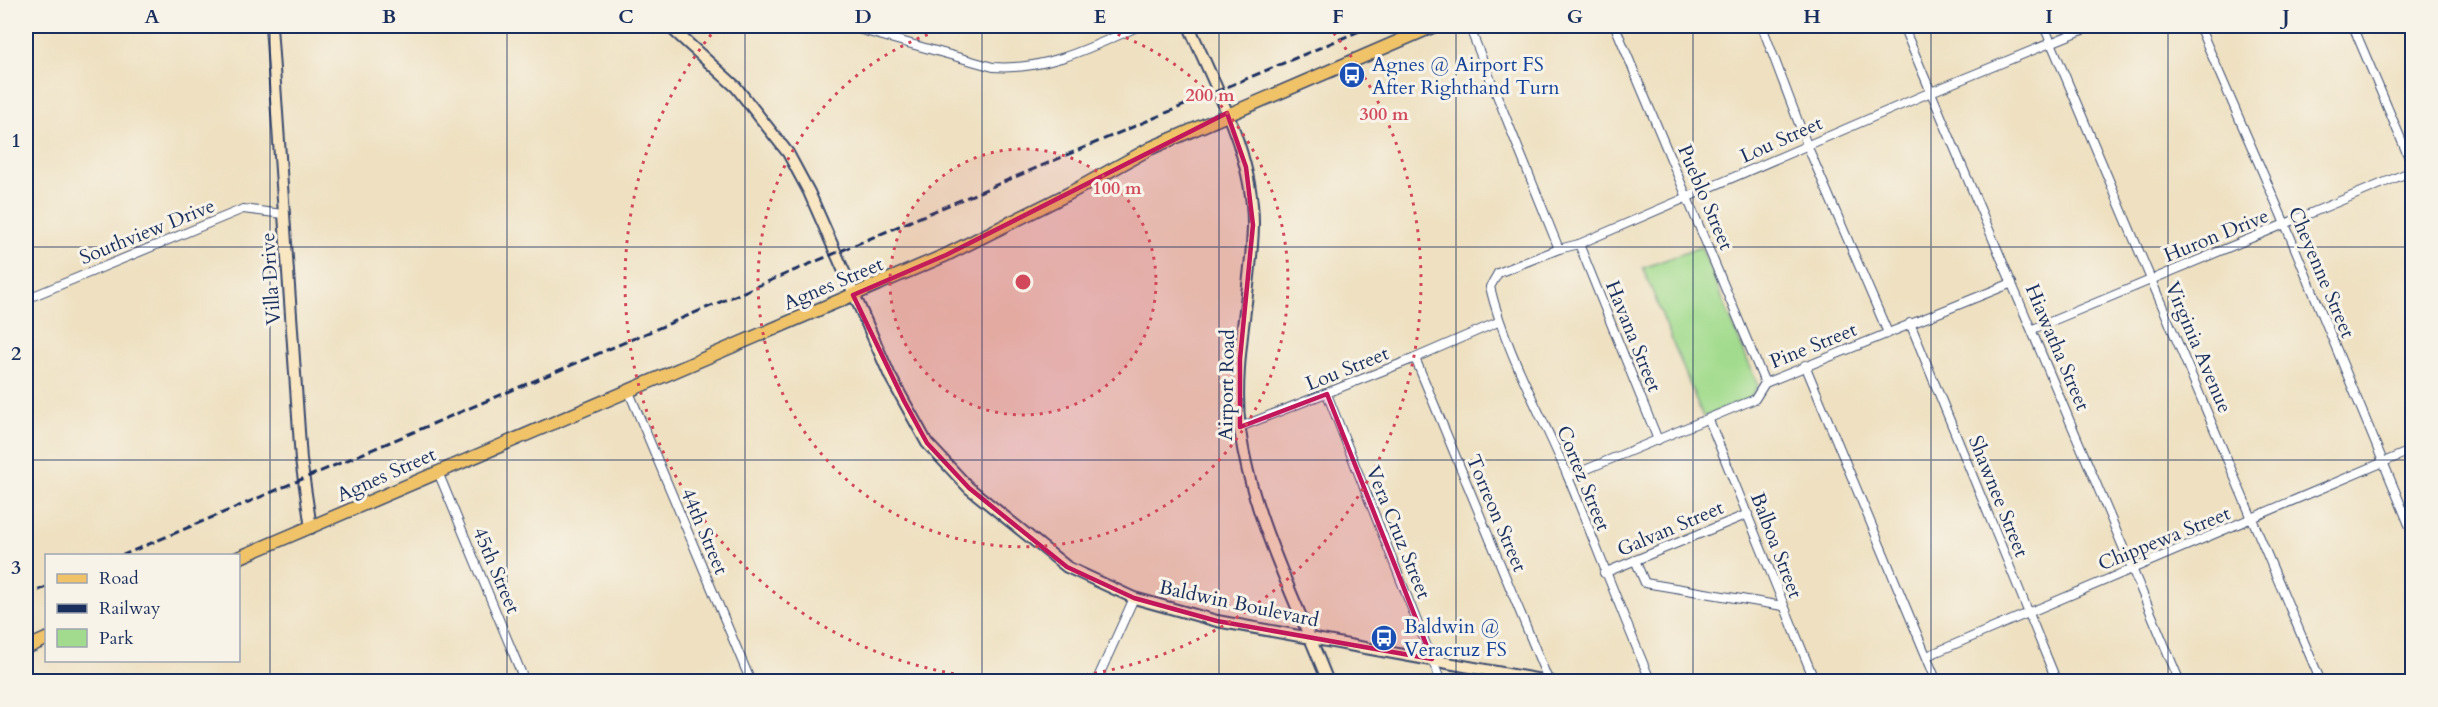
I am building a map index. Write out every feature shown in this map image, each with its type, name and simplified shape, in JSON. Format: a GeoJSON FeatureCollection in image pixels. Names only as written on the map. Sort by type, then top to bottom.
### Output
{"type":"FeatureCollection","features":[{"type":"Feature","properties":{"kind":"main road","name":"Agnes Street"},"geometry":{"type":"LineString","coordinates":[[240,557],[946,255],[1068,194],[1147,150],[1227,113],[1434,26]]}},
{"type":"Feature","properties":{"kind":"main road"},"geometry":{"type":"LineString","coordinates":[[26,648],[45,639]]}},
{"type":"Feature","properties":{"kind":"street","name":"Villa Drive"},"geometry":{"type":"LineString","coordinates":[[271,26],[301,460],[311,528]]}},
{"type":"Feature","properties":{"kind":"street","name":"Baldwin Boulevard"},"geometry":{"type":"LineString","coordinates":[[669,26],[736,87],[788,153],[809,192],[890,376],[927,444],[969,488],[1067,567],[1134,597],[1217,621],[1550,681]]}},
{"type":"Feature","properties":{"kind":"street"},"geometry":{"type":"LineString","coordinates":[[847,26],[993,67],[1014,68],[1041,65],[1139,26]]}},
{"type":"Feature","properties":{"kind":"street","name":"Airport Road"},"geometry":{"type":"LineString","coordinates":[[1189,26],[1227,113],[1246,167],[1253,225],[1240,359],[1240,427],[1244,457],[1264,523],[1328,681]]}},
{"type":"Feature","properties":{"kind":"street"},"geometry":{"type":"LineString","coordinates":[[1469,26],[1559,249]]}},
{"type":"Feature","properties":{"kind":"street","name":"Pueblo Street"},"geometry":{"type":"LineString","coordinates":[[1615,26],[1765,383]]}},
{"type":"Feature","properties":{"kind":"street"},"geometry":{"type":"LineString","coordinates":[[1762,26],[1807,146],[1888,333]]}},
{"type":"Feature","properties":{"kind":"street","name":"Hiawatha Street"},"geometry":{"type":"LineString","coordinates":[[1903,26],[2180,681]]}},
{"type":"Feature","properties":{"kind":"street","name":"Virginia Avenue"},"geometry":{"type":"LineString","coordinates":[[2044,26],[2153,279],[2321,681]]}},
{"type":"Feature","properties":{"kind":"street","name":"Lou Street"},"geometry":{"type":"LineString","coordinates":[[1490,287],[1498,273],[1559,249],[1579,244],[1931,92],[2092,26]]}},
{"type":"Feature","properties":{"kind":"street","name":"Cheyenne Street"},"geometry":{"type":"LineString","coordinates":[[2199,26],[2285,224],[2412,532]]}},
{"type":"Feature","properties":{"kind":"street"},"geometry":{"type":"LineString","coordinates":[[2354,26],[2412,165]]}},
{"type":"Feature","properties":{"kind":"street","name":"Huron Drive"},"geometry":{"type":"LineString","coordinates":[[2032,330],[2412,171]]}},
{"type":"Feature","properties":{"kind":"street","name":"Southview Drive"},"geometry":{"type":"LineString","coordinates":[[26,299],[243,209],[283,214]]}},
{"type":"Feature","properties":{"kind":"street","name":"Havana Street"},"geometry":{"type":"LineString","coordinates":[[1579,244],[1658,440]]}},
{"type":"Feature","properties":{"kind":"street","name":"Pine Street"},"geometry":{"type":"LineString","coordinates":[[1568,477],[1755,399],[1765,383],[1805,365],[2012,283]]}},
{"type":"Feature","properties":{"kind":"street","name":"Cortez Street"},"geometry":{"type":"LineString","coordinates":[[1490,287],[1498,322],[1568,477],[1605,573],[1651,681]]}},
{"type":"Feature","properties":{"kind":"street","name":"Lou Street"},"geometry":{"type":"LineString","coordinates":[[1240,427],[1327,394],[1498,322]]}},
{"type":"Feature","properties":{"kind":"street","name":"Shawnee Street"},"geometry":{"type":"LineString","coordinates":[[1910,323],[2057,681]]}},
{"type":"Feature","properties":{"kind":"street","name":"Torreon Street"},"geometry":{"type":"LineString","coordinates":[[1415,358],[1550,681]]}},
{"type":"Feature","properties":{"kind":"street"},"geometry":{"type":"LineString","coordinates":[[1805,365],[1937,681]]}},
{"type":"Feature","properties":{"kind":"street","name":"44th Street"},"geometry":{"type":"LineString","coordinates":[[629,392],[751,681]]}},
{"type":"Feature","properties":{"kind":"street","name":"Vera Cruz Street"},"geometry":{"type":"LineString","coordinates":[[1327,394],[1441,681]]}},
{"type":"Feature","properties":{"kind":"street","name":"Balboa Street"},"geometry":{"type":"LineString","coordinates":[[1709,420],[1815,681]]}},
{"type":"Feature","properties":{"kind":"street","name":"Chippewa Street"},"geometry":{"type":"LineString","coordinates":[[1927,656],[2028,611],[2253,520],[2412,450]]}},
{"type":"Feature","properties":{"kind":"street","name":"45th Street"},"geometry":{"type":"LineString","coordinates":[[438,472],[525,681]]}},
{"type":"Feature","properties":{"kind":"street","name":"Galvan Street"},"geometry":{"type":"LineString","coordinates":[[1605,573],[1748,514]]}},
{"type":"Feature","properties":{"kind":"street"},"geometry":{"type":"LineString","coordinates":[[1635,560],[1646,583],[1783,606]]}},
{"type":"Feature","properties":{"kind":"street"},"geometry":{"type":"LineString","coordinates":[[1096,681],[1134,597]]}},
{"type":"Feature","properties":{"kind":"highlighted area"},"geometry":{"type":"Polygon","coordinates":[[[1227,113],[1246,167],[1253,225],[1240,359],[1240,427],[1327,394],[1432,659],[1217,621],[1134,598],[1067,567],[969,488],[927,443],[853,295],[946,255],[1227,113]]]}},
{"type":"Feature","properties":{"kind":"green space"},"geometry":{"type":"Polygon","coordinates":[[[1701,247],[1758,386],[1750,398],[1703,417],[1643,268],[1701,247]]]}},
{"type":"Feature","properties":{"kind":"railway"},"geometry":{"type":"LineString","coordinates":[[126,554],[1371,26]]}},
{"type":"Feature","properties":{"kind":"railway"},"geometry":{"type":"LineString","coordinates":[[26,596],[45,587]]}},
{"type":"Feature","properties":{"kind":"place","name":"Agnes @ Airport FS After Righthand Turn"},"geometry":{"type":"Point","coordinates":[1352,75]}},
{"type":"Feature","properties":{"kind":"place","name":"Baldwin @ Veracruz FS"},"geometry":{"type":"Point","coordinates":[1384,638]}}]}
